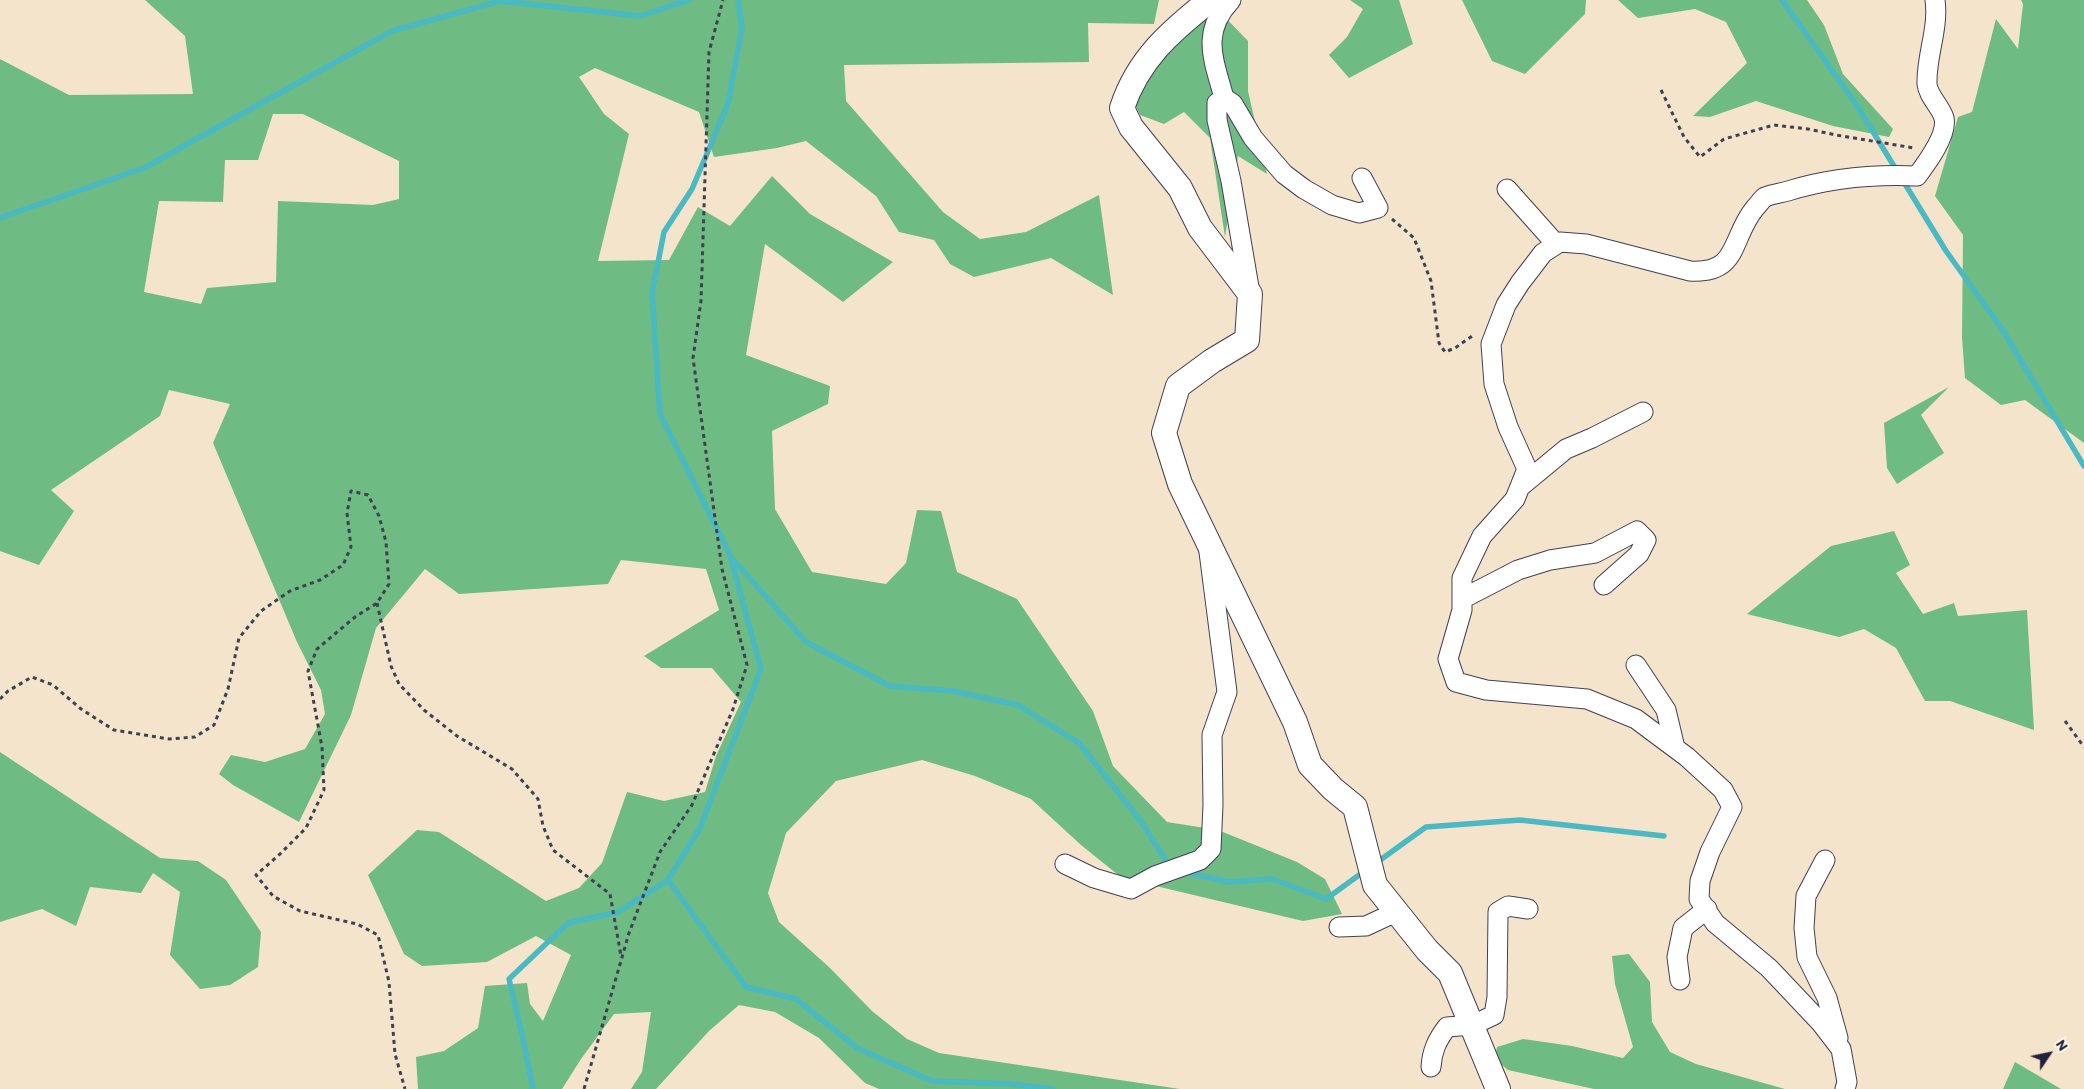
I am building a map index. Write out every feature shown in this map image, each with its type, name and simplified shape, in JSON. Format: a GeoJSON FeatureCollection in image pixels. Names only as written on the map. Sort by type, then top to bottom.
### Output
{"type":"FeatureCollection","features":[{"type":"Feature","properties":{"kind":"street"},"geometry":{"type":"LineString","coordinates":[[1210,0],[1158,44],[1129,89],[1122,108],[1131,127],[1180,188],[1200,228],[1250,294]]}},
{"type":"Feature","properties":{"kind":"street"},"geometry":{"type":"LineString","coordinates":[[1231,0],[1216,19],[1211,48],[1224,98],[1233,104],[1253,138],[1284,174],[1304,189],[1332,205],[1359,213],[1378,208],[1362,178]]}},
{"type":"Feature","properties":{"kind":"street"},"geometry":{"type":"LineString","coordinates":[[1841,1049],[1822,1023],[1769,968],[1715,923],[1700,899],[1700,881],[1710,852],[1732,807],[1723,790],[1675,748],[1636,719],[1587,699],[1486,690],[1456,682],[1448,659],[1462,610],[1462,578],[1482,536],[1515,499],[1527,469],[1508,427],[1494,384],[1491,344],[1506,305],[1520,283],[1543,253],[1560,242],[1586,244],[1690,271],[1707,272],[1722,266],[1752,212],[1765,197],[1801,187],[1850,178],[1881,175],[1917,176],[1930,160],[1942,134],[1944,119],[1927,86],[1928,66],[1935,33],[1936,0]]}},
{"type":"Feature","properties":{"kind":"street"},"geometry":{"type":"LineString","coordinates":[[1224,98],[1217,103],[1217,120],[1231,181],[1250,294],[1247,340],[1212,361],[1178,386],[1164,433],[1180,484],[1295,722],[1310,765],[1333,789],[1355,807],[1375,885],[1427,950],[1450,973],[1498,1089]]}},
{"type":"Feature","properties":{"kind":"street"},"geometry":{"type":"LineString","coordinates":[[1507,189],[1556,244]]}},
{"type":"Feature","properties":{"kind":"street"},"geometry":{"type":"LineString","coordinates":[[1519,487],[1566,449],[1644,412]]}},
{"type":"Feature","properties":{"kind":"street"},"geometry":{"type":"LineString","coordinates":[[1462,599],[1518,570],[1550,560],[1595,553],[1637,530],[1646,540],[1639,554],[1604,585]]}},
{"type":"Feature","properties":{"kind":"street"},"geometry":{"type":"LineString","coordinates":[[1065,864],[1094,878],[1131,889],[1155,876],[1200,860],[1211,849],[1213,806],[1212,736],[1227,692],[1207,541]]}},
{"type":"Feature","properties":{"kind":"street"},"geometry":{"type":"LineString","coordinates":[[1636,665],[1666,710],[1675,748]]}},
{"type":"Feature","properties":{"kind":"street"},"geometry":{"type":"LineString","coordinates":[[1825,860],[1806,896],[1804,928],[1807,957],[1827,998],[1841,1049],[1847,1082],[1846,1089]]}},
{"type":"Feature","properties":{"kind":"street"},"geometry":{"type":"LineString","coordinates":[[1430,1067],[1432,1052],[1447,1027],[1460,1024],[1472,1025],[1494,1015],[1497,997],[1498,912],[1508,906],[1528,909]]}},
{"type":"Feature","properties":{"kind":"street"},"geometry":{"type":"LineString","coordinates":[[1680,980],[1677,957],[1684,928],[1707,910]]}},
{"type":"Feature","properties":{"kind":"street"},"geometry":{"type":"LineString","coordinates":[[1339,927],[1366,926],[1396,912]]}},
{"type":"Feature","properties":{"kind":"path"},"geometry":{"type":"LineString","coordinates":[[584,1089],[621,959],[660,852],[692,805],[733,709],[746,665],[722,570],[693,358],[701,301],[709,52],[723,0]]}},
{"type":"Feature","properties":{"kind":"path"},"geometry":{"type":"LineString","coordinates":[[1661,90],[1684,137],[1700,157],[1724,139],[1774,125],[1808,129],[1915,148],[1937,143]]}},
{"type":"Feature","properties":{"kind":"path"},"geometry":{"type":"LineString","coordinates":[[1378,208],[1414,238],[1431,281],[1439,343],[1445,352],[1455,348],[1472,335],[1499,324]]}},
{"type":"Feature","properties":{"kind":"path"},"geometry":{"type":"LineString","coordinates":[[0,699],[8,691],[32,677],[53,685],[81,709],[114,730],[169,738],[195,737],[214,724],[228,689],[239,638],[261,611],[290,591],[320,580],[343,565],[351,547],[347,513],[351,491],[368,495],[379,516],[386,542],[389,584],[377,603],[355,616],[317,649],[308,671],[322,747],[324,790],[306,828],[256,875],[273,896],[300,911],[358,924],[378,935],[389,982],[395,1054],[405,1089]]}},
{"type":"Feature","properties":{"kind":"path"},"geometry":{"type":"LineString","coordinates":[[377,603],[391,666],[399,684],[424,710],[457,736],[512,769],[538,799],[543,826],[554,850],[610,894],[621,959]]}},
{"type":"Feature","properties":{"kind":"path"},"geometry":{"type":"LineString","coordinates":[[2065,721],[2084,747]]}},
{"type":"Feature","properties":{"kind":"green space"},"geometry":{"type":"Polygon","coordinates":[[[145,0],[1159,0],[1154,24],[1088,23],[1089,62],[844,65],[846,101],[943,212],[980,239],[1026,232],[1099,195],[1113,295],[1051,258],[974,277],[950,264],[934,240],[899,232],[876,196],[806,141],[777,148],[714,157],[699,112],[595,68],[579,77],[604,114],[629,134],[598,261],[669,260],[698,207],[730,226],[772,176],[810,214],[893,262],[843,302],[765,244],[746,355],[830,386],[828,404],[772,431],[775,509],[812,572],[886,584],[906,563],[917,510],[941,511],[957,572],[1017,599],[1093,711],[1113,766],[1167,822],[1218,830],[1297,862],[1325,879],[1342,914],[1303,921],[1122,878],[1081,845],[1031,799],[975,776],[922,760],[836,781],[786,833],[768,893],[779,922],[830,968],[872,1011],[907,1039],[939,1053],[1180,1089],[879,1089],[865,1083],[819,1038],[775,1012],[739,1005],[709,1031],[656,1089],[631,1089],[642,1072],[651,1012],[614,1014],[562,1089],[418,1089],[416,1057],[444,1051],[478,1028],[485,986],[527,983],[530,1004],[543,1021],[571,955],[536,936],[487,962],[422,966],[404,954],[368,875],[417,830],[439,832],[546,901],[579,888],[602,863],[627,792],[664,801],[705,792],[716,756],[741,702],[712,668],[661,668],[644,656],[719,610],[706,569],[621,560],[608,584],[459,594],[425,569],[376,628],[351,715],[299,822],[233,785],[219,774],[231,755],[265,762],[305,749],[325,714],[321,690],[297,642],[213,443],[230,404],[169,390],[160,416],[51,490],[74,511],[39,565],[0,551],[0,59],[69,95],[193,94],[185,36],[145,0]],[[273,114],[258,160],[225,160],[223,202],[159,201],[144,292],[201,304],[207,288],[276,282],[278,201],[373,205],[399,199],[399,161],[303,114],[273,114]]]}},
{"type":"Feature","properties":{"kind":"green space"},"geometry":{"type":"Polygon","coordinates":[[[1350,0],[1399,0],[1413,44],[1349,78],[1329,55],[1347,37],[1363,9],[1350,0]]]}},
{"type":"Feature","properties":{"kind":"green space"},"geometry":{"type":"Polygon","coordinates":[[[1462,0],[1586,0],[1585,14],[1525,74],[1492,61],[1462,0]]]}},
{"type":"Feature","properties":{"kind":"green space"},"geometry":{"type":"Polygon","coordinates":[[[1618,0],[1807,0],[1824,25],[1843,74],[1893,129],[1889,137],[1833,126],[1756,101],[1710,117],[1693,116],[1747,63],[1726,22],[1695,9],[1638,18],[1618,0]]]}},
{"type":"Feature","properties":{"kind":"green space"},"geometry":{"type":"Polygon","coordinates":[[[2021,0],[2084,0],[2084,443],[2025,400],[2001,405],[1965,378],[1962,337],[1963,235],[1935,196],[1958,117],[1972,112],[1996,19],[2018,49],[2023,4],[2021,0]]]}},
{"type":"Feature","properties":{"kind":"green space"},"geometry":{"type":"Polygon","coordinates":[[[1213,5],[1248,41],[1248,91],[1267,174],[1238,156],[1225,237],[1210,138],[1184,112],[1164,124],[1140,115],[1135,105],[1151,63],[1213,5]]]}},
{"type":"Feature","properties":{"kind":"green space"},"geometry":{"type":"Polygon","coordinates":[[[1949,387],[1921,415],[1944,453],[1897,484],[1887,468],[1884,423],[1949,387]]]}},
{"type":"Feature","properties":{"kind":"green space"},"geometry":{"type":"Polygon","coordinates":[[[1894,531],[1910,565],[1896,573],[1923,614],[1954,603],[1958,616],[2027,610],[2034,730],[1950,701],[1925,701],[1896,648],[1864,629],[1839,637],[1747,614],[1831,546],[1894,531]]]}},
{"type":"Feature","properties":{"kind":"green space"},"geometry":{"type":"Polygon","coordinates":[[[0,752],[160,858],[198,861],[226,880],[261,932],[258,967],[230,985],[200,989],[170,955],[180,892],[153,873],[141,893],[90,887],[76,926],[42,909],[0,922],[0,752]]]}},
{"type":"Feature","properties":{"kind":"green space"},"geometry":{"type":"Polygon","coordinates":[[[1629,954],[1650,982],[1652,1022],[1670,1052],[1696,1064],[1785,1089],[1594,1089],[1508,1070],[1495,1059],[1497,1047],[1523,1039],[1572,1046],[1623,1058],[1633,1047],[1615,984],[1612,956],[1629,954]]]}},
{"type":"Feature","properties":{"kind":"green space"},"geometry":{"type":"Polygon","coordinates":[[[2015,1062],[2061,1089],[2003,1089],[2015,1062]]]}},
{"type":"Feature","properties":{"kind":"waterway"},"geometry":{"type":"LineString","coordinates":[[0,218],[144,168],[392,31],[500,1],[640,16],[689,0]]}},
{"type":"Feature","properties":{"kind":"waterway"},"geometry":{"type":"LineString","coordinates":[[533,1089],[509,979],[568,923],[618,912],[668,880],[700,828],[761,669],[730,555],[660,414],[652,293],[664,232],[692,189],[728,104],[742,28],[738,0]]}},
{"type":"Feature","properties":{"kind":"waterway"},"geometry":{"type":"LineString","coordinates":[[1782,0],[1856,104],[1897,171]]}},
{"type":"Feature","properties":{"kind":"waterway"},"geometry":{"type":"LineString","coordinates":[[1902,179],[1946,251],[2002,329],[2084,466]]}},
{"type":"Feature","properties":{"kind":"waterway"},"geometry":{"type":"LineString","coordinates":[[731,557],[806,642],[890,686],[953,691],[1018,705],[1079,743],[1140,820],[1170,867]]}},
{"type":"Feature","properties":{"kind":"waterway"},"geometry":{"type":"LineString","coordinates":[[1376,863],[1426,827],[1520,820],[1664,836]]}},
{"type":"Feature","properties":{"kind":"waterway"},"geometry":{"type":"LineString","coordinates":[[1185,872],[1229,882],[1272,879],[1326,899],[1366,870]]}},
{"type":"Feature","properties":{"kind":"waterway"},"geometry":{"type":"LineString","coordinates":[[668,880],[746,987],[796,999],[857,1048],[932,1081],[1011,1084],[1053,1089]]}}]}
